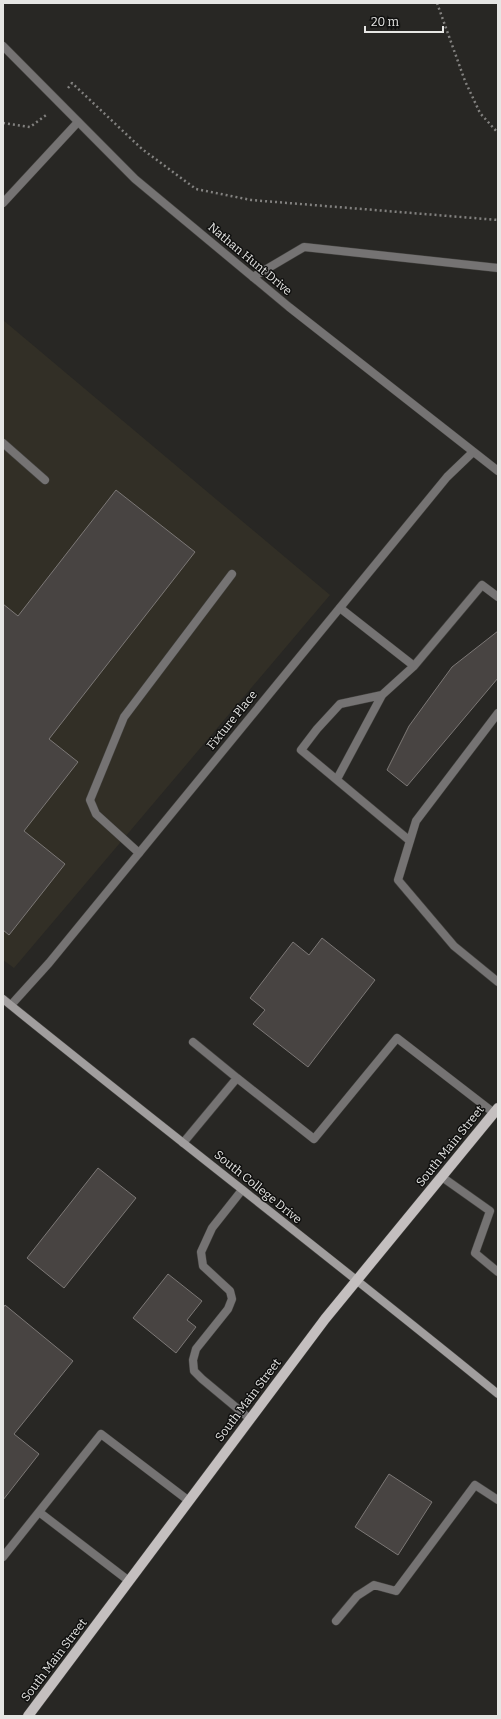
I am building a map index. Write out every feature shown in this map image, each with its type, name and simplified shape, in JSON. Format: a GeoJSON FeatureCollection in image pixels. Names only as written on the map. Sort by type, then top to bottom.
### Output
{"type":"FeatureCollection","features":[{"type":"Feature","properties":{"kind":"main road","name":"South College Drive"},"geometry":{"type":"LineString","coordinates":[[3,999],[242,1190],[358,1280],[498,1394]]}},
{"type":"Feature","properties":{"kind":"main road","name":"South Main Street"},"geometry":{"type":"LineString","coordinates":[[28,1716],[324,1319],[358,1280],[496,1110]]}},
{"type":"Feature","properties":{"kind":"street","name":"Nathan Hunt Drive"},"geometry":{"type":"LineString","coordinates":[[3,46],[135,179],[253,277],[498,471]]}},
{"type":"Feature","properties":{"kind":"street"},"geometry":{"type":"LineString","coordinates":[[3,203],[78,122]]}},
{"type":"Feature","properties":{"kind":"street"},"geometry":{"type":"LineString","coordinates":[[253,277],[304,247],[498,268]]}},
{"type":"Feature","properties":{"kind":"street"},"geometry":{"type":"LineString","coordinates":[[3,443],[45,480]]}},
{"type":"Feature","properties":{"kind":"street","name":"Fixture Place"},"geometry":{"type":"LineString","coordinates":[[11,1005],[49,963],[446,477],[473,452]]}},
{"type":"Feature","properties":{"kind":"street"},"geometry":{"type":"LineString","coordinates":[[139,853],[96,814],[90,800],[124,717],[232,574]]}},
{"type":"Feature","properties":{"kind":"street"},"geometry":{"type":"LineString","coordinates":[[337,779],[382,695],[414,666],[482,585],[498,597]]}},
{"type":"Feature","properties":{"kind":"street"},"geometry":{"type":"LineString","coordinates":[[340,608],[414,666]]}},
{"type":"Feature","properties":{"kind":"street"},"geometry":{"type":"LineString","coordinates":[[382,695],[340,704],[317,729],[301,750],[410,841]]}},
{"type":"Feature","properties":{"kind":"street"},"geometry":{"type":"LineString","coordinates":[[498,713],[416,822],[398,880],[454,946],[498,982]]}},
{"type":"Feature","properties":{"kind":"street"},"geometry":{"type":"LineString","coordinates":[[193,1042],[314,1139],[397,1038],[496,1110]]}},
{"type":"Feature","properties":{"kind":"street"},"geometry":{"type":"LineString","coordinates":[[183,1143],[238,1078]]}},
{"type":"Feature","properties":{"kind":"street"},"geometry":{"type":"LineString","coordinates":[[442,1177],[490,1212]]}},
{"type":"Feature","properties":{"kind":"street"},"geometry":{"type":"LineString","coordinates":[[242,1190],[212,1228],[201,1252],[203,1266],[230,1291],[232,1299],[228,1309],[196,1349],[193,1360],[194,1371],[250,1419]]}},
{"type":"Feature","properties":{"kind":"street"},"geometry":{"type":"LineString","coordinates":[[498,1207],[490,1212],[475,1253],[498,1272]]}},
{"type":"Feature","properties":{"kind":"street"},"geometry":{"type":"LineString","coordinates":[[3,1557],[101,1434],[189,1501]]}},
{"type":"Feature","properties":{"kind":"street"},"geometry":{"type":"LineString","coordinates":[[336,1621],[357,1596],[374,1585],[396,1591],[475,1485],[498,1500]]}},
{"type":"Feature","properties":{"kind":"street"},"geometry":{"type":"LineString","coordinates":[[39,1512],[129,1581]]}},
{"type":"Feature","properties":{"kind":"path"},"geometry":{"type":"LineString","coordinates":[[437,3],[465,81],[480,113],[498,134]]}},
{"type":"Feature","properties":{"kind":"path"},"geometry":{"type":"LineString","coordinates":[[67,90],[72,83],[142,149],[196,189],[251,200],[498,220]]}},
{"type":"Feature","properties":{"kind":"path"},"geometry":{"type":"LineString","coordinates":[[3,123],[30,127],[46,114]]}},
{"type":"Feature","properties":{"kind":"shaded area"},"geometry":{"type":"Polygon","coordinates":[[[3,320],[330,595],[14,968],[3,960],[3,320]]]}},
{"type":"Feature","properties":{"kind":"building"},"geometry":{"type":"Polygon","coordinates":[[[116,490],[195,552],[49,739],[78,762],[24,831],[65,864],[9,935],[3,930],[3,604],[18,616],[116,490]]]}},
{"type":"Feature","properties":{"kind":"building"},"geometry":{"type":"Polygon","coordinates":[[[498,631],[498,678],[407,786],[387,770],[409,726],[452,667],[498,631]]]}},
{"type":"Feature","properties":{"kind":"building"},"geometry":{"type":"Polygon","coordinates":[[[322,938],[375,980],[308,1067],[253,1024],[265,1010],[250,998],[293,942],[309,955],[322,938]]]}},
{"type":"Feature","properties":{"kind":"building"},"geometry":{"type":"Polygon","coordinates":[[[98,1168],[136,1198],[64,1288],[27,1258],[98,1168]]]}},
{"type":"Feature","properties":{"kind":"building"},"geometry":{"type":"Polygon","coordinates":[[[168,1274],[202,1301],[187,1320],[196,1327],[176,1353],[133,1318],[168,1274]]]}},
{"type":"Feature","properties":{"kind":"building"},"geometry":{"type":"Polygon","coordinates":[[[5,1305],[73,1361],[14,1434],[39,1454],[3,1500],[3,1308],[5,1305]]]}},
{"type":"Feature","properties":{"kind":"building"},"geometry":{"type":"Polygon","coordinates":[[[389,1474],[432,1502],[398,1555],[355,1527],[389,1474]]]}}]}
